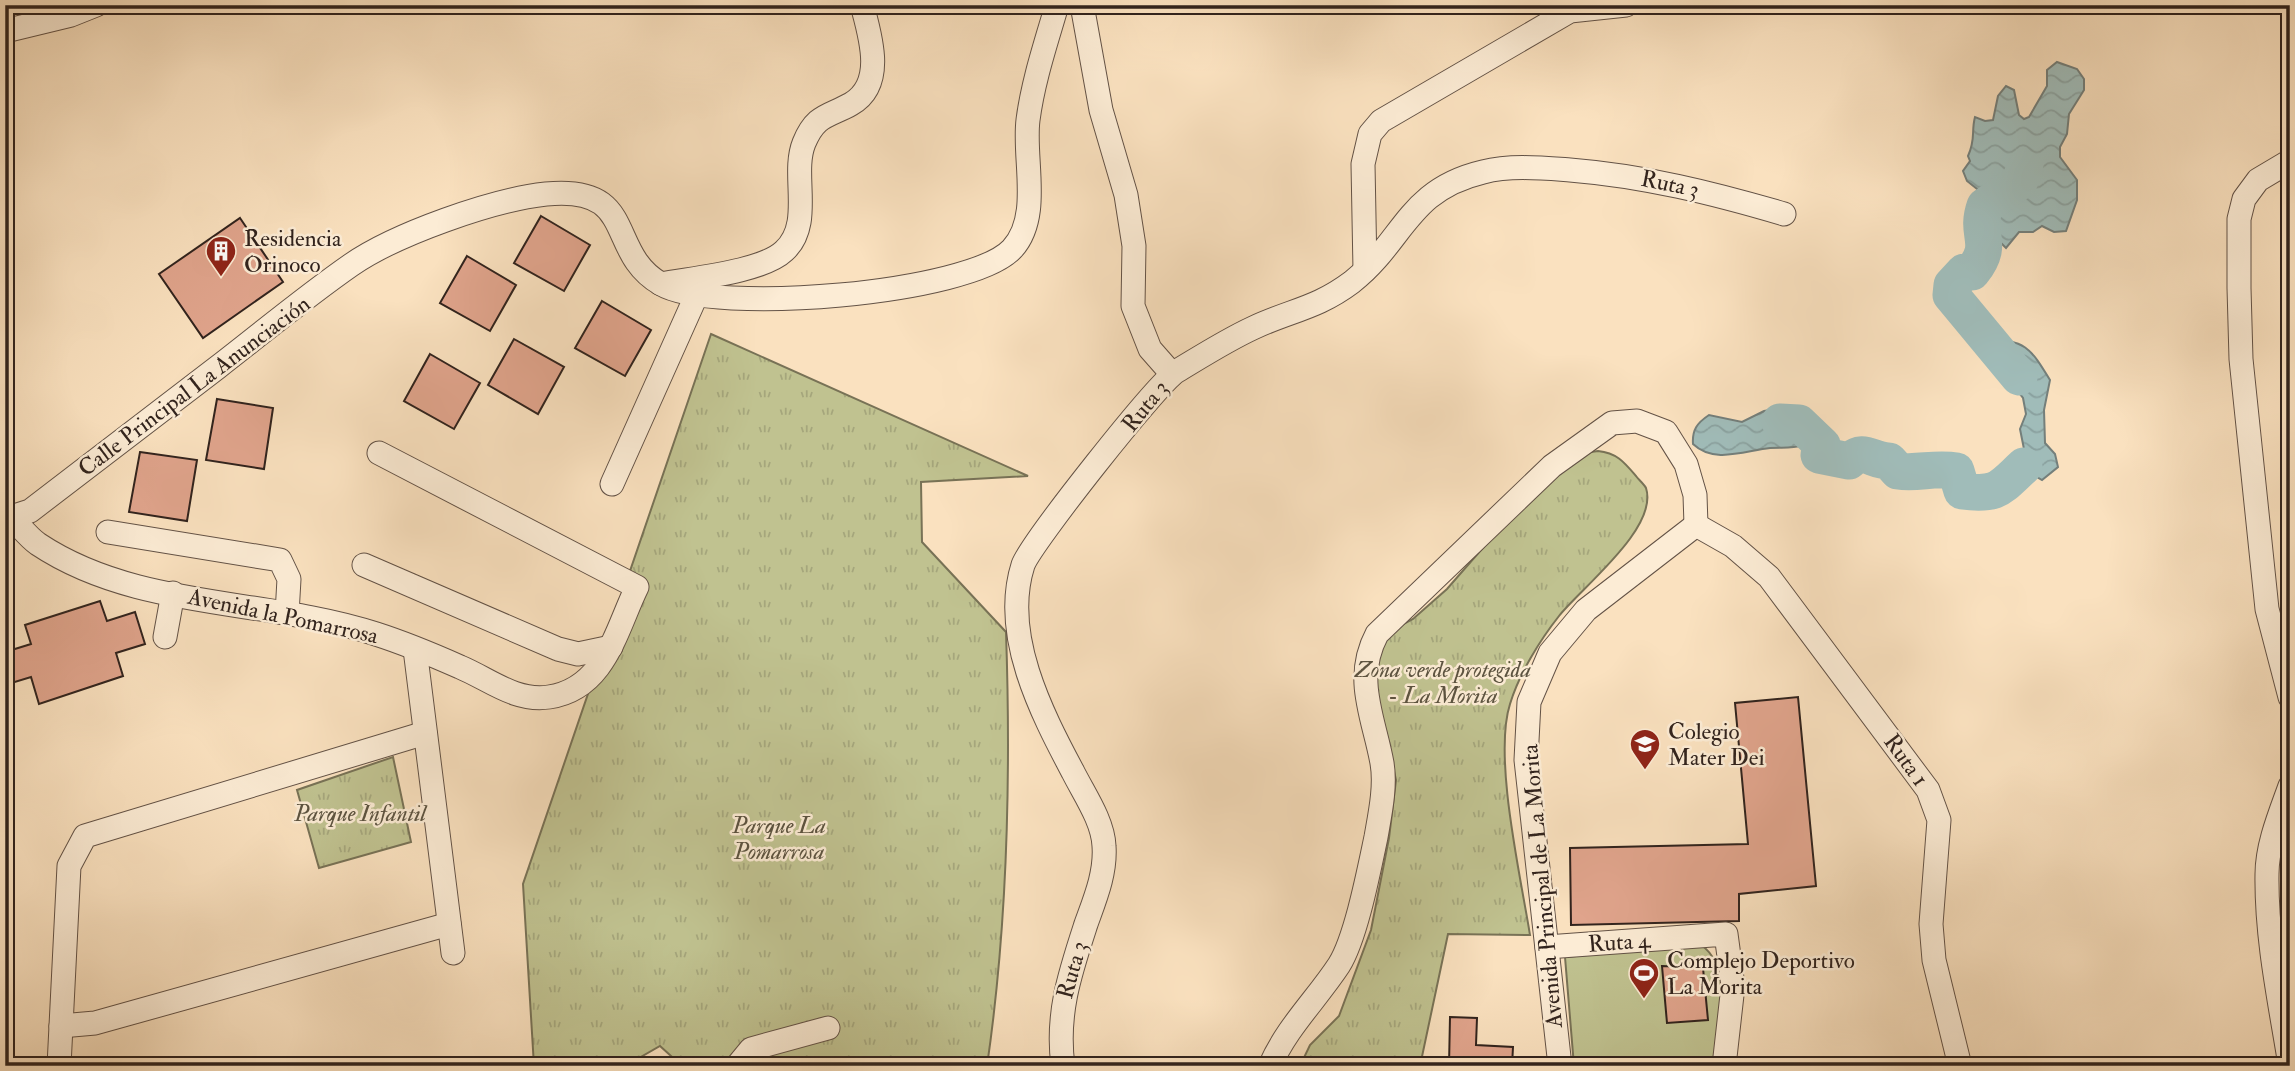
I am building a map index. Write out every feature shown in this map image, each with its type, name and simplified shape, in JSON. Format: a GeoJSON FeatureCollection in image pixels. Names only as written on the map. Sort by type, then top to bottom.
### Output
{"type":"FeatureCollection","features":[{"type":"Feature","properties":{"kind":"street"},"geometry":{"type":"LineString","coordinates":[[5,31],[71,15],[96,5]]}},
{"type":"Feature","properties":{"kind":"street"},"geometry":{"type":"LineString","coordinates":[[661,284],[763,263],[785,251],[800,213],[803,145],[820,117],[851,104],[863,94],[873,70],[872,49],[862,5]]}},
{"type":"Feature","properties":{"kind":"street","name":"Calle Principal La Anunciación"},"geometry":{"type":"LineString","coordinates":[[9,519],[30,511],[354,263],[448,218],[544,194],[572,194],[598,199],[618,220],[640,268],[661,284],[685,293],[752,299],[860,293],[965,274],[991,263],[1013,248],[1027,218],[1028,122],[1057,5]]}},
{"type":"Feature","properties":{"kind":"street"},"geometry":{"type":"LineString","coordinates":[[1082,5],[1101,110],[1126,195],[1134,246],[1133,306],[1150,349],[1172,373]]}},
{"type":"Feature","properties":{"kind":"street"},"geometry":{"type":"LineString","coordinates":[[1365,270],[1363,164],[1370,134],[1381,121],[1570,11],[1626,5]]}},
{"type":"Feature","properties":{"kind":"street"},"geometry":{"type":"LineString","coordinates":[[2290,161],[2258,180],[2244,199],[2239,219],[2241,359],[2265,596],[2290,697]]}},
{"type":"Feature","properties":{"kind":"street","name":"Ruta 3"},"geometry":{"type":"LineString","coordinates":[[1063,1066],[1060,1040],[1061,1008],[1100,883],[1104,844],[1091,807],[1038,701],[1024,656],[1015,601],[1024,561],[1044,530],[1172,373],[1256,326],[1326,300],[1377,260],[1403,222],[1435,190],[1483,171],[1537,167],[1621,174],[1702,190],[1784,214]]}},
{"type":"Feature","properties":{"kind":"street"},"geometry":{"type":"LineString","coordinates":[[611,484],[697,294]]}},
{"type":"Feature","properties":{"kind":"street"},"geometry":{"type":"LineString","coordinates":[[1270,1066],[1282,1040],[1340,963],[1362,898],[1384,781],[1382,763],[1366,705],[1366,659],[1377,634],[1552,466],[1612,423],[1637,421],[1666,432],[1686,464],[1695,495],[1696,525]]}},
{"type":"Feature","properties":{"kind":"street"},"geometry":{"type":"LineString","coordinates":[[364,565],[558,649],[578,654],[611,647],[637,587],[379,453]]}},
{"type":"Feature","properties":{"kind":"street","name":"Avenida la Pomarrosa"},"geometry":{"type":"LineString","coordinates":[[9,519],[36,543],[104,578],[332,622],[415,649],[523,696],[549,697],[575,689],[597,672],[611,647]]}},
{"type":"Feature","properties":{"kind":"street","name":"Avenida Principal de La Morita"},"geometry":{"type":"LineString","coordinates":[[1560,1066],[1526,760],[1529,702],[1550,653],[1586,610],[1696,525]]}},
{"type":"Feature","properties":{"kind":"street","name":"Ruta 1"},"geometry":{"type":"LineString","coordinates":[[1696,525],[1734,546],[1769,577],[1928,790],[1940,820],[1931,924],[1934,960],[1960,1066]]}},
{"type":"Feature","properties":{"kind":"street"},"geometry":{"type":"LineString","coordinates":[[108,532],[280,560],[289,579],[287,614]]}},
{"type":"Feature","properties":{"kind":"street"},"geometry":{"type":"LineString","coordinates":[[165,636],[173,593]]}},
{"type":"Feature","properties":{"kind":"street"},"geometry":{"type":"LineString","coordinates":[[415,649],[453,953]]}},
{"type":"Feature","properties":{"kind":"street"},"geometry":{"type":"LineString","coordinates":[[59,1066],[69,866],[85,836],[425,733]]}},
{"type":"Feature","properties":{"kind":"street"},"geometry":{"type":"LineString","coordinates":[[2290,786],[2276,824],[2266,872],[2276,973],[2290,1065]]}},
{"type":"Feature","properties":{"kind":"street"},"geometry":{"type":"LineString","coordinates":[[61,1026],[95,1023],[449,924]]}},
{"type":"Feature","properties":{"kind":"street","name":"Ruta 4"},"geometry":{"type":"LineString","coordinates":[[1547,947],[1726,934],[1734,986],[1724,1066]]}},
{"type":"Feature","properties":{"kind":"street"},"geometry":{"type":"LineString","coordinates":[[737,1066],[751,1049],[828,1028]]}},
{"type":"Feature","properties":{"kind":"green space","name":"Parque La Pomarrosa"},"geometry":{"type":"Polygon","coordinates":[[[711,334],[1028,476],[921,482],[922,542],[1006,632],[1008,795],[1004,904],[987,1066],[682,1066],[660,1046],[625,1066],[534,1066],[523,884],[711,334]]]}},
{"type":"Feature","properties":{"kind":"green space","name":"Zona verde protegida - La Morita"},"geometry":{"type":"Polygon","coordinates":[[[1598,451],[1615,456],[1628,466],[1646,488],[1647,504],[1630,539],[1559,616],[1545,636],[1524,669],[1510,704],[1506,727],[1506,785],[1530,935],[1448,934],[1420,1066],[1300,1066],[1310,1045],[1339,1016],[1371,930],[1389,838],[1396,780],[1373,676],[1382,646],[1394,629],[1413,619],[1447,589],[1555,473],[1584,453],[1598,451]]]}},
{"type":"Feature","properties":{"kind":"green space","name":"Parque Infantil"},"geometry":{"type":"Polygon","coordinates":[[[393,757],[411,842],[319,868],[297,790],[393,757]]]}},
{"type":"Feature","properties":{"kind":"green space","name":"Complejo Deportivo La Morita"},"geometry":{"type":"Polygon","coordinates":[[[1701,945],[1718,968],[1721,984],[1720,1017],[1713,1064],[1574,1066],[1565,957],[1701,945]]]}},
{"type":"Feature","properties":{"kind":"water"},"geometry":{"type":"Polygon","coordinates":[[[2057,62],[2077,69],[2084,79],[2084,90],[2069,114],[2067,134],[2060,147],[2060,157],[2077,180],[2077,200],[2066,231],[2054,232],[2042,226],[2033,232],[2019,232],[2006,248],[2000,242],[1997,211],[1987,197],[1967,181],[1963,171],[1970,161],[1968,156],[1975,117],[1985,121],[1993,120],[1998,96],[2006,86],[2014,90],[2019,115],[2024,119],[2029,117],[2047,86],[2047,70],[2057,62]]]}},
{"type":"Feature","properties":{"kind":"water"},"geometry":{"type":"Polygon","coordinates":[[[1986,339],[2010,341],[2025,348],[2050,380],[2044,410],[2045,443],[2055,454],[2058,467],[2042,480],[2030,473],[2026,474],[2019,482],[2014,497],[1995,501],[1987,500],[1984,487],[1989,482],[2000,480],[2012,465],[2026,459],[2020,429],[2026,414],[2023,398],[1988,353],[1986,339]]]}},
{"type":"Feature","properties":{"kind":"water"},"geometry":{"type":"Polygon","coordinates":[[[1791,407],[1814,427],[1819,440],[1819,455],[1803,445],[1720,455],[1701,450],[1693,444],[1696,427],[1709,415],[1742,422],[1764,411],[1791,407]]]}},
{"type":"Feature","properties":{"kind":"building"},"geometry":{"type":"Polygon","coordinates":[[[541,216],[590,245],[564,291],[514,263],[541,216]]]}},
{"type":"Feature","properties":{"kind":"building","name":"Residencia Orinoco"},"geometry":{"type":"Polygon","coordinates":[[[240,218],[283,282],[203,338],[159,274],[240,218]]]}},
{"type":"Feature","properties":{"kind":"building"},"geometry":{"type":"Polygon","coordinates":[[[467,256],[516,285],[490,331],[440,303],[467,256]]]}},
{"type":"Feature","properties":{"kind":"building"},"geometry":{"type":"Polygon","coordinates":[[[602,301],[651,330],[625,376],[575,348],[602,301]]]}},
{"type":"Feature","properties":{"kind":"building"},"geometry":{"type":"Polygon","coordinates":[[[514,339],[564,367],[538,414],[488,385],[514,339]]]}},
{"type":"Feature","properties":{"kind":"building"},"geometry":{"type":"Polygon","coordinates":[[[430,354],[480,383],[454,429],[404,401],[430,354]]]}},
{"type":"Feature","properties":{"kind":"building"},"geometry":{"type":"Polygon","coordinates":[[[217,399],[273,408],[264,469],[206,460],[217,399]]]}},
{"type":"Feature","properties":{"kind":"building"},"geometry":{"type":"Polygon","coordinates":[[[140,452],[197,460],[187,521],[129,512],[140,452]]]}},
{"type":"Feature","properties":{"kind":"building"},"geometry":{"type":"Polygon","coordinates":[[[100,601],[107,621],[135,612],[145,644],[116,653],[123,676],[39,704],[31,677],[5,685],[5,652],[31,644],[25,625],[100,601]]]}},
{"type":"Feature","properties":{"kind":"building"},"geometry":{"type":"Polygon","coordinates":[[[1798,697],[1816,886],[1739,894],[1739,921],[1571,925],[1570,848],[1748,844],[1735,703],[1798,697]]]}},
{"type":"Feature","properties":{"kind":"building"},"geometry":{"type":"Polygon","coordinates":[[[1662,966],[1703,968],[1708,1020],[1667,1023],[1662,966]]]}},
{"type":"Feature","properties":{"kind":"building"},"geometry":{"type":"Polygon","coordinates":[[[1450,1017],[1477,1018],[1476,1045],[1513,1047],[1512,1066],[1449,1066],[1450,1017]]]}},
{"type":"Feature","properties":{"kind":"waterway"},"geometry":{"type":"LineString","coordinates":[[2019,377],[1951,295],[1952,285],[1964,272],[1972,272],[1983,253],[1982,217],[1985,206],[2019,182],[2025,169]]}},
{"type":"Feature","properties":{"kind":"waterway"},"geometry":{"type":"LineString","coordinates":[[1780,422],[1799,423],[1822,445],[1819,455],[1849,461],[1864,455],[1889,461],[1898,471],[1956,471],[1962,491],[1984,492],[1998,489],[2024,466]]}},
{"type":"Feature","properties":{"kind":"place","name":"Residencia Orinoco"},"geometry":{"type":"Point","coordinates":[221,278]}},
{"type":"Feature","properties":{"kind":"place","name":"Colegio Mater Dei"},"geometry":{"type":"Point","coordinates":[1645,771]}},
{"type":"Feature","properties":{"kind":"place","name":"Complejo Deportivo La Morita"},"geometry":{"type":"Point","coordinates":[1644,1000]}}]}
